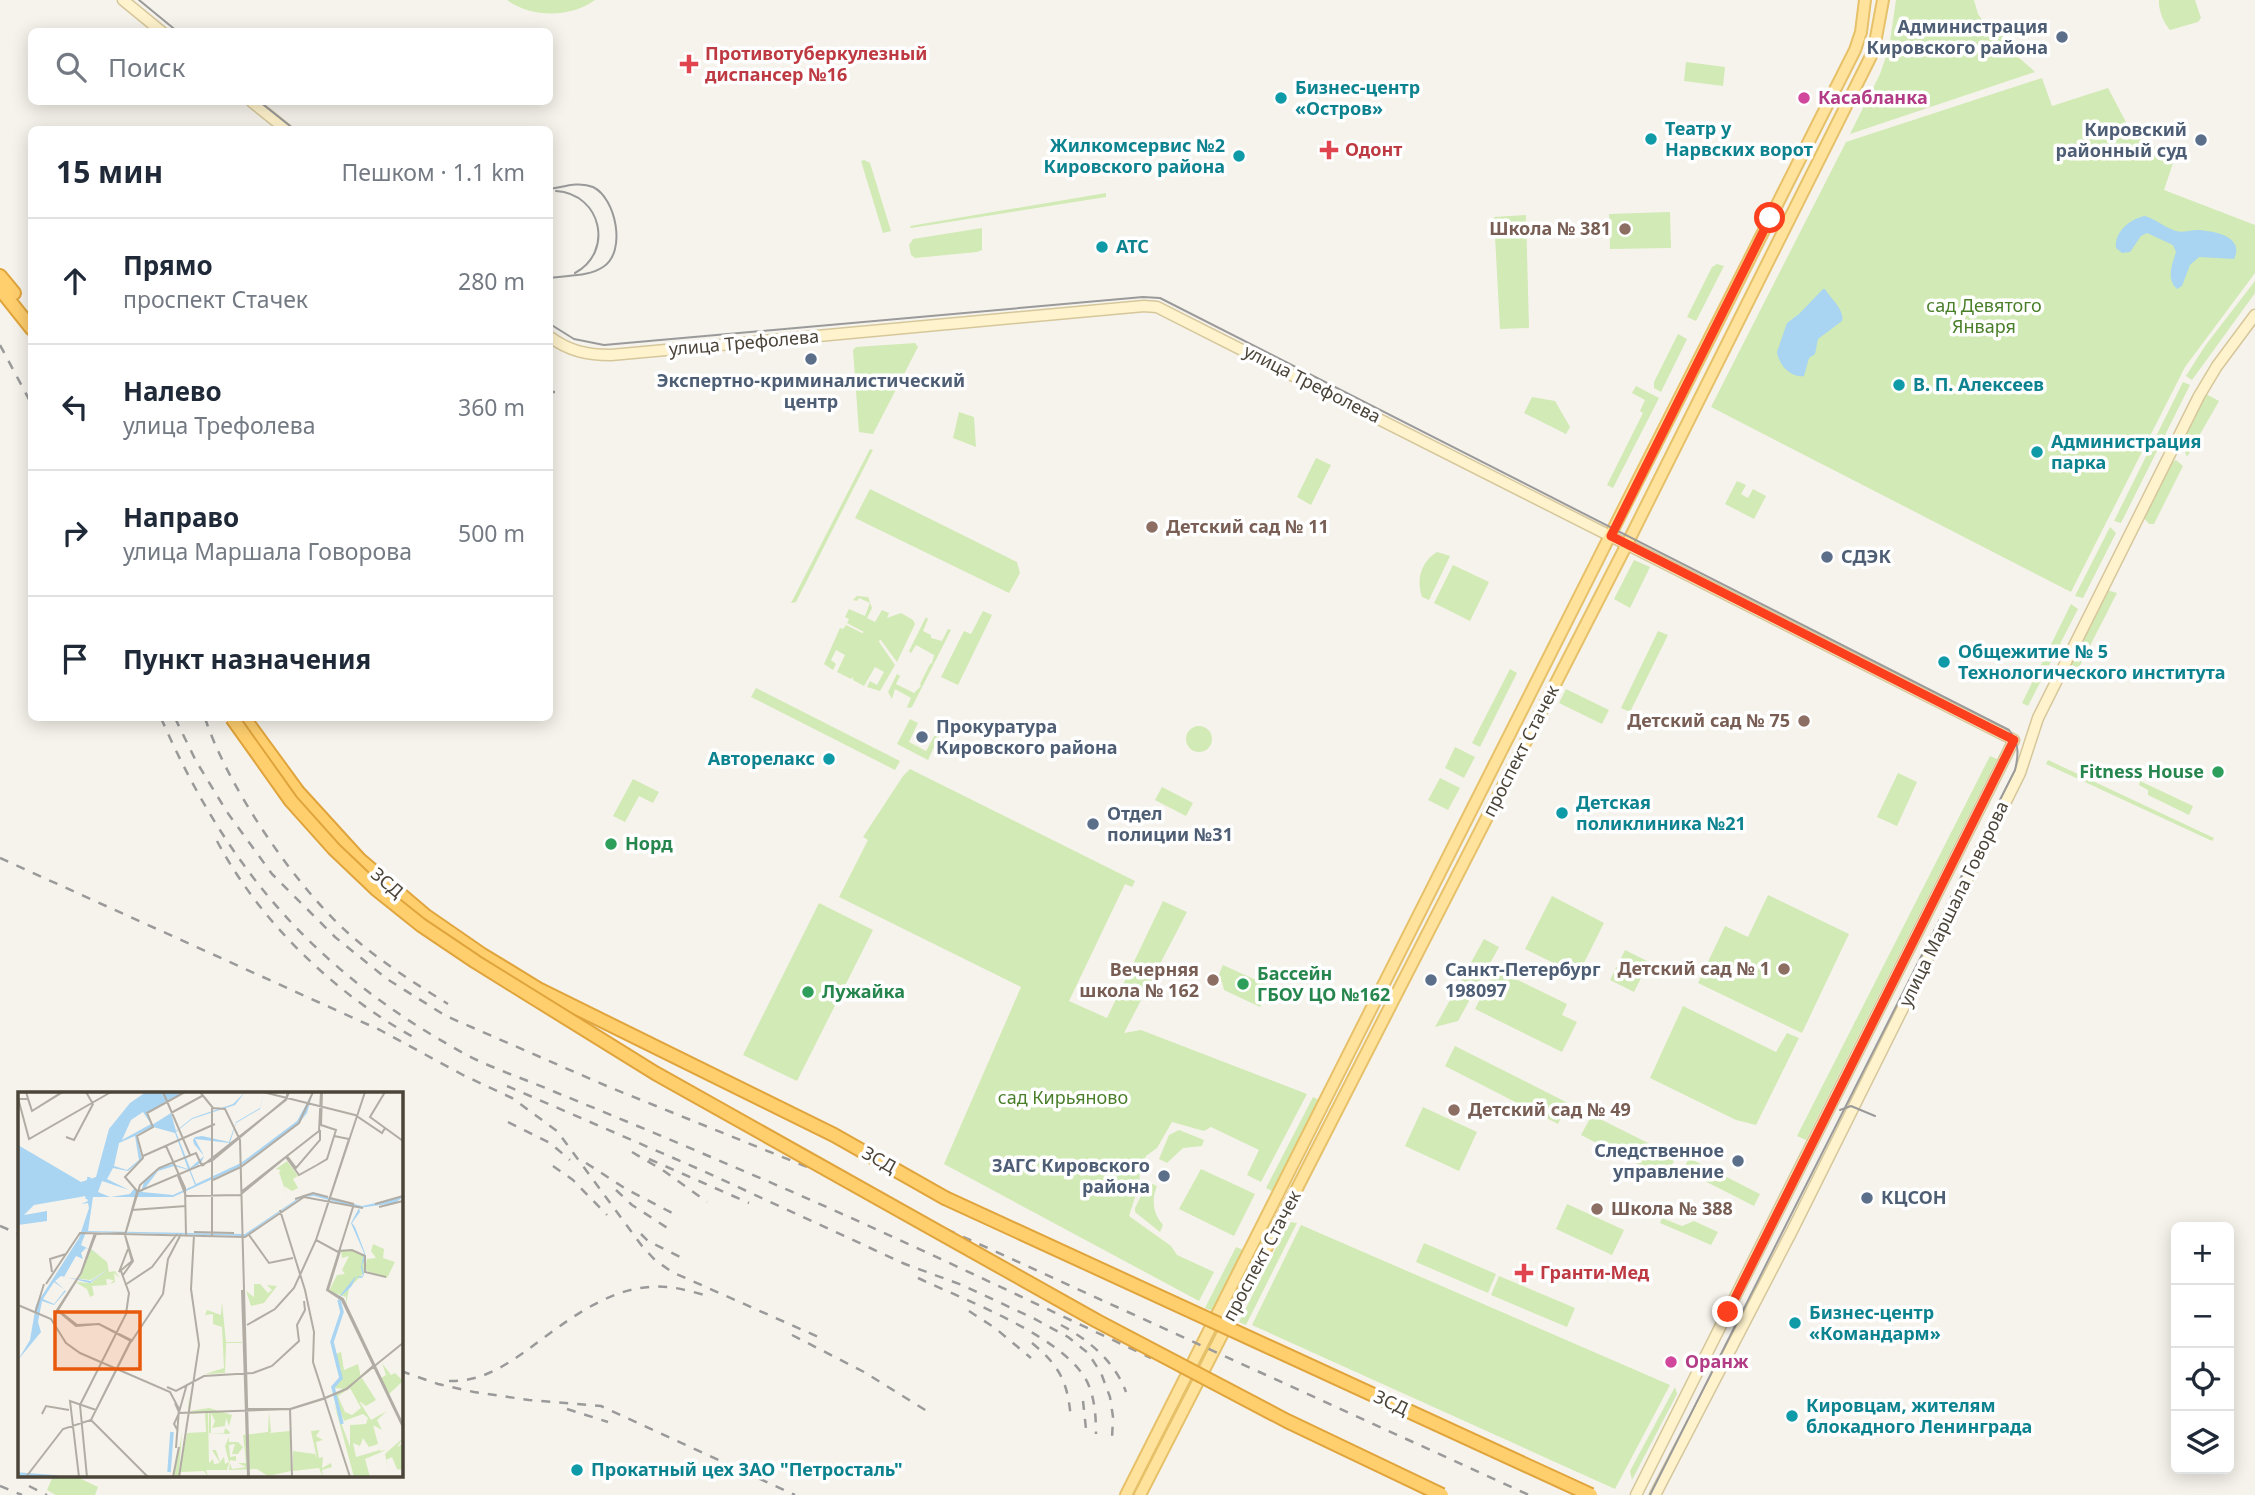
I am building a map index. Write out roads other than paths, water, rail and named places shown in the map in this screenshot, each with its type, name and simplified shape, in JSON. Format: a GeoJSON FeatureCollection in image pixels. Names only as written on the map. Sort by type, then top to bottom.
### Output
{"type":"FeatureCollection","features":[{"type":"Feature","properties":{"kind":"highway"},"geometry":{"type":"LineString","coordinates":[[0,276],[28,310]]}},
{"type":"Feature","properties":{"kind":"highway"},"geometry":{"type":"LineString","coordinates":[[0,289],[28,324]]}},
{"type":"Feature","properties":{"kind":"highway","name":"ЗСД"},"geometry":{"type":"LineString","coordinates":[[234,721],[291,801],[334,849],[376,889],[421,925],[476,962],[655,1073],[1097,1321],[1287,1421],[1442,1495]]}},
{"type":"Feature","properties":{"kind":"highway","name":"ЗСД"},"geometry":{"type":"LineString","coordinates":[[245,721],[291,785],[359,859],[426,916],[540,990],[834,1135],[945,1198],[1591,1495]]}},
{"type":"Feature","properties":{"kind":"main road"},"geometry":{"type":"LineString","coordinates":[[123,0],[157,28]]}},
{"type":"Feature","properties":{"kind":"main road","name":"проспект Стачек"},"geometry":{"type":"LineString","coordinates":[[1126,1495],[1855,50],[1861,32],[1865,0]]}},
{"type":"Feature","properties":{"kind":"main road","name":"проспект Стачек"},"geometry":{"type":"LineString","coordinates":[[1140,1495],[1627,544],[1871,56],[1883,0]]}},
{"type":"Feature","properties":{"kind":"main road"},"geometry":{"type":"LineString","coordinates":[[255,105],[282,126]]}},
{"type":"Feature","properties":{"kind":"main road","name":"улица Трефолева"},"geometry":{"type":"LineString","coordinates":[[553,339],[568,349],[582,353],[611,355],[1152,306],[1178,316],[2014,740]]}},
{"type":"Feature","properties":{"kind":"main road","name":"улица Маршала Говорова"},"geometry":{"type":"LineString","coordinates":[[1655,1495],[1798,1219],[2020,773],[2038,719],[2199,396],[2217,366],[2255,315]]}},
{"type":"Feature","properties":{"kind":"main road","name":"улица Маршала Говорова"},"geometry":{"type":"LineString","coordinates":[[1636,1495],[2014,740]]}},
{"type":"Feature","properties":{"kind":"water"},"geometry":{"type":"Polygon","coordinates":[[[2145,216],[2176,231],[2198,230],[2227,237],[2235,245],[2234,259],[2199,257],[2190,265],[2182,286],[2177,289],[2171,276],[2176,252],[2173,245],[2147,233],[2141,236],[2130,252],[2122,253],[2116,248],[2116,242],[2124,227],[2145,216]]]}},
{"type":"Feature","properties":{"kind":"water"},"geometry":{"type":"Polygon","coordinates":[[[1823,289],[1840,309],[1842,321],[1818,339],[1815,354],[1809,358],[1804,376],[1794,375],[1780,362],[1777,352],[1787,323],[1823,289]]]}},
{"type":"Feature","properties":{"kind":"tram line"},"geometry":{"type":"LineString","coordinates":[[139,0],[173,28]]}},
{"type":"Feature","properties":{"kind":"tram line"},"geometry":{"type":"LineString","coordinates":[[264,105],[290,126]]}},
{"type":"Feature","properties":{"kind":"tram line"},"geometry":{"type":"LineString","coordinates":[[553,188],[577,184],[593,187],[608,202],[616,226],[615,250],[603,267],[584,274],[553,278]]}},
{"type":"Feature","properties":{"kind":"tram line"},"geometry":{"type":"LineString","coordinates":[[556,191],[572,195],[584,202],[593,213],[597,225],[595,252],[587,264],[575,273]]}},
{"type":"Feature","properties":{"kind":"tram line"},"geometry":{"type":"LineString","coordinates":[[553,326],[574,339],[604,345],[1143,297],[1160,298],[2009,730],[2017,749],[2015,770],[1650,1495]]}},
{"type":"Feature","properties":{"kind":"tram line"},"geometry":{"type":"LineString","coordinates":[[1840,1110],[1851,1106],[1875,1116]]}},
{"type":"Feature","properties":{"kind":"railway"},"geometry":{"type":"LineString","coordinates":[[0,345],[28,398]]}},
{"type":"Feature","properties":{"kind":"railway"},"geometry":{"type":"LineString","coordinates":[[162,721],[187,773],[216,824],[248,870],[283,913],[321,952],[364,989],[412,1023],[487,1064],[797,1194],[1151,1358]]}},
{"type":"Feature","properties":{"kind":"railway"},"geometry":{"type":"LineString","coordinates":[[176,721],[196,761],[227,812],[272,874],[335,937],[387,979],[446,1016],[609,1087],[832,1177],[1529,1495]]}},
{"type":"Feature","properties":{"kind":"railway"},"geometry":{"type":"LineString","coordinates":[[206,721],[230,775],[248,806],[267,837],[311,894],[333,919],[366,948],[448,1004]]}},
{"type":"Feature","properties":{"kind":"railway"},"geometry":{"type":"LineString","coordinates":[[217,841],[255,900],[302,953],[356,1000],[415,1038]]}},
{"type":"Feature","properties":{"kind":"railway"},"geometry":{"type":"LineString","coordinates":[[0,858],[380,1030],[512,1098],[557,1131],[655,1260],[672,1272],[823,1339]]}},
{"type":"Feature","properties":{"kind":"railway"},"geometry":{"type":"LineString","coordinates":[[507,1086],[701,1170],[905,1264],[962,1285],[1068,1337],[1088,1353],[1101,1373],[1110,1397],[1112,1439]]}},
{"type":"Feature","properties":{"kind":"railway"},"geometry":{"type":"LineString","coordinates":[[508,1122],[550,1143],[570,1160]]}},
{"type":"Feature","properties":{"kind":"railway"},"geometry":{"type":"LineString","coordinates":[[632,1152],[707,1202]]}},
{"type":"Feature","properties":{"kind":"railway"},"geometry":{"type":"LineString","coordinates":[[649,1159],[749,1203]]}},
{"type":"Feature","properties":{"kind":"railway"},"geometry":{"type":"LineString","coordinates":[[586,1163],[626,1189],[678,1216]]}},
{"type":"Feature","properties":{"kind":"railway"},"geometry":{"type":"LineString","coordinates":[[553,1166],[573,1180],[607,1215]]}},
{"type":"Feature","properties":{"kind":"railway"},"geometry":{"type":"LineString","coordinates":[[616,1190],[632,1205],[669,1229]]}},
{"type":"Feature","properties":{"kind":"railway"},"geometry":{"type":"LineString","coordinates":[[0,1226],[18,1234]]}},
{"type":"Feature","properties":{"kind":"railway"},"geometry":{"type":"LineString","coordinates":[[641,1234],[648,1241],[682,1258]]}},
{"type":"Feature","properties":{"kind":"railway"},"geometry":{"type":"LineString","coordinates":[[918,1278],[1014,1322],[1061,1352],[1078,1368],[1089,1386],[1095,1410],[1096,1434]]}},
{"type":"Feature","properties":{"kind":"railway"},"geometry":{"type":"LineString","coordinates":[[449,1381],[479,1377],[497,1369],[590,1307],[627,1291],[667,1287],[709,1296]]}},
{"type":"Feature","properties":{"kind":"railway"},"geometry":{"type":"LineString","coordinates":[[969,1311],[995,1328],[1031,1358]]}},
{"type":"Feature","properties":{"kind":"railway"},"geometry":{"type":"LineString","coordinates":[[1061,1325],[1100,1353],[1115,1371],[1126,1392]]}},
{"type":"Feature","properties":{"kind":"railway"},"geometry":{"type":"LineString","coordinates":[[792,1335],[864,1372],[930,1413]]}},
{"type":"Feature","properties":{"kind":"railway"},"geometry":{"type":"LineString","coordinates":[[1032,1343],[1050,1360],[1061,1377],[1068,1396],[1071,1420]]}},
{"type":"Feature","properties":{"kind":"railway"},"geometry":{"type":"LineString","coordinates":[[402,1371],[438,1384],[474,1392],[601,1406],[795,1495]]}},
{"type":"Feature","properties":{"kind":"railway"},"geometry":{"type":"LineString","coordinates":[[1083,1401],[1086,1429]]}},
{"type":"Feature","properties":{"kind":"railway"},"geometry":{"type":"LineString","coordinates":[[567,1409],[608,1422]]}},
{"type":"Feature","properties":{"kind":"railway"},"geometry":{"type":"LineString","coordinates":[[0,1486],[22,1495]]}},
{"type":"Feature","properties":{"kind":"railway"},"geometry":{"type":"LineString","coordinates":[[29,1486],[47,1495]]}},
{"type":"Feature","properties":{"kind":"place","name":"Администрация Кировского района"},"geometry":{"type":"Point","coordinates":[2062,37]}},
{"type":"Feature","properties":{"kind":"place","name":"Противотуберкулезный диспансер №16"},"geometry":{"type":"Point","coordinates":[689,64]}},
{"type":"Feature","properties":{"kind":"place","name":"Бизнес-центр «Остров»"},"geometry":{"type":"Point","coordinates":[1281,98]}},
{"type":"Feature","properties":{"kind":"place","name":"Касабланка"},"geometry":{"type":"Point","coordinates":[1804,98]}},
{"type":"Feature","properties":{"kind":"place","name":"Театр у Нарвских ворот"},"geometry":{"type":"Point","coordinates":[1651,139]}},
{"type":"Feature","properties":{"kind":"place","name":"Кировский районный суд"},"geometry":{"type":"Point","coordinates":[2201,140]}},
{"type":"Feature","properties":{"kind":"place","name":"Одонт"},"geometry":{"type":"Point","coordinates":[1329,150]}},
{"type":"Feature","properties":{"kind":"place","name":"Жилкомсервис №2 Кировского района"},"geometry":{"type":"Point","coordinates":[1239,156]}},
{"type":"Feature","properties":{"kind":"place","name":"Школа № 381"},"geometry":{"type":"Point","coordinates":[1625,229]}},
{"type":"Feature","properties":{"kind":"place","name":"АТС"},"geometry":{"type":"Point","coordinates":[1102,247]}},
{"type":"Feature","properties":{"kind":"place","name":"Экспертно-криминалистический центр"},"geometry":{"type":"Point","coordinates":[811,359]}},
{"type":"Feature","properties":{"kind":"place","name":"В. П. Алексеев"},"geometry":{"type":"Point","coordinates":[1899,385]}},
{"type":"Feature","properties":{"kind":"place","name":"Администрация парка"},"geometry":{"type":"Point","coordinates":[2037,452]}},
{"type":"Feature","properties":{"kind":"place","name":"Детский сад № 11"},"geometry":{"type":"Point","coordinates":[1152,527]}},
{"type":"Feature","properties":{"kind":"place","name":"СДЭК"},"geometry":{"type":"Point","coordinates":[1827,557]}},
{"type":"Feature","properties":{"kind":"place","name":"Общежитие № 5 Технологического института"},"geometry":{"type":"Point","coordinates":[1944,662]}},
{"type":"Feature","properties":{"kind":"place","name":"Детский сад № 75"},"geometry":{"type":"Point","coordinates":[1804,721]}},
{"type":"Feature","properties":{"kind":"place","name":"Прокуратура Кировского района"},"geometry":{"type":"Point","coordinates":[922,737]}},
{"type":"Feature","properties":{"kind":"place","name":"Авторелакс"},"geometry":{"type":"Point","coordinates":[829,759]}},
{"type":"Feature","properties":{"kind":"place","name":"Fitness House"},"geometry":{"type":"Point","coordinates":[2218,772]}},
{"type":"Feature","properties":{"kind":"place","name":"Детская поликлиника №21"},"geometry":{"type":"Point","coordinates":[1562,813]}},
{"type":"Feature","properties":{"kind":"place","name":"Отдел полиции №31"},"geometry":{"type":"Point","coordinates":[1093,824]}},
{"type":"Feature","properties":{"kind":"place","name":"Норд"},"geometry":{"type":"Point","coordinates":[611,844]}},
{"type":"Feature","properties":{"kind":"place","name":"Детский сад № 1"},"geometry":{"type":"Point","coordinates":[1784,969]}},
{"type":"Feature","properties":{"kind":"place","name":"Вечерняя школа № 162"},"geometry":{"type":"Point","coordinates":[1213,980]}},
{"type":"Feature","properties":{"kind":"place","name":"Санкт-Петербург 198097"},"geometry":{"type":"Point","coordinates":[1431,980]}},
{"type":"Feature","properties":{"kind":"place","name":"Бассейн ГБОУ ЦО №162"},"geometry":{"type":"Point","coordinates":[1243,984]}},
{"type":"Feature","properties":{"kind":"place","name":"Лужайка"},"geometry":{"type":"Point","coordinates":[808,992]}},
{"type":"Feature","properties":{"kind":"place","name":"Детский сад № 49"},"geometry":{"type":"Point","coordinates":[1454,1110]}},
{"type":"Feature","properties":{"kind":"place","name":"Следственное управление"},"geometry":{"type":"Point","coordinates":[1738,1161]}},
{"type":"Feature","properties":{"kind":"place","name":"ЗАГС Кировского района"},"geometry":{"type":"Point","coordinates":[1164,1176]}},
{"type":"Feature","properties":{"kind":"place","name":"КЦСОН"},"geometry":{"type":"Point","coordinates":[1867,1198]}},
{"type":"Feature","properties":{"kind":"place","name":"Школа № 388"},"geometry":{"type":"Point","coordinates":[1597,1209]}},
{"type":"Feature","properties":{"kind":"place","name":"Гранти-Мед"},"geometry":{"type":"Point","coordinates":[1524,1273]}},
{"type":"Feature","properties":{"kind":"place","name":"Бизнес-центр «Командарм»"},"geometry":{"type":"Point","coordinates":[1795,1323]}},
{"type":"Feature","properties":{"kind":"place","name":"Оранж"},"geometry":{"type":"Point","coordinates":[1671,1362]}},
{"type":"Feature","properties":{"kind":"place","name":"Кировцам, жителям блокадного Ленинграда"},"geometry":{"type":"Point","coordinates":[1792,1416]}},
{"type":"Feature","properties":{"kind":"place","name":"Прокатный цех ЗАО \"Петросталь\""},"geometry":{"type":"Point","coordinates":[577,1470]}},
{"type":"Feature","properties":{"kind":"park label","name":"сад Девятого Января"},"geometry":{"type":"Point","coordinates":[1984,316]}},
{"type":"Feature","properties":{"kind":"park label","name":"сад Кирьяново"},"geometry":{"type":"Point","coordinates":[1063,1098]}}]}
